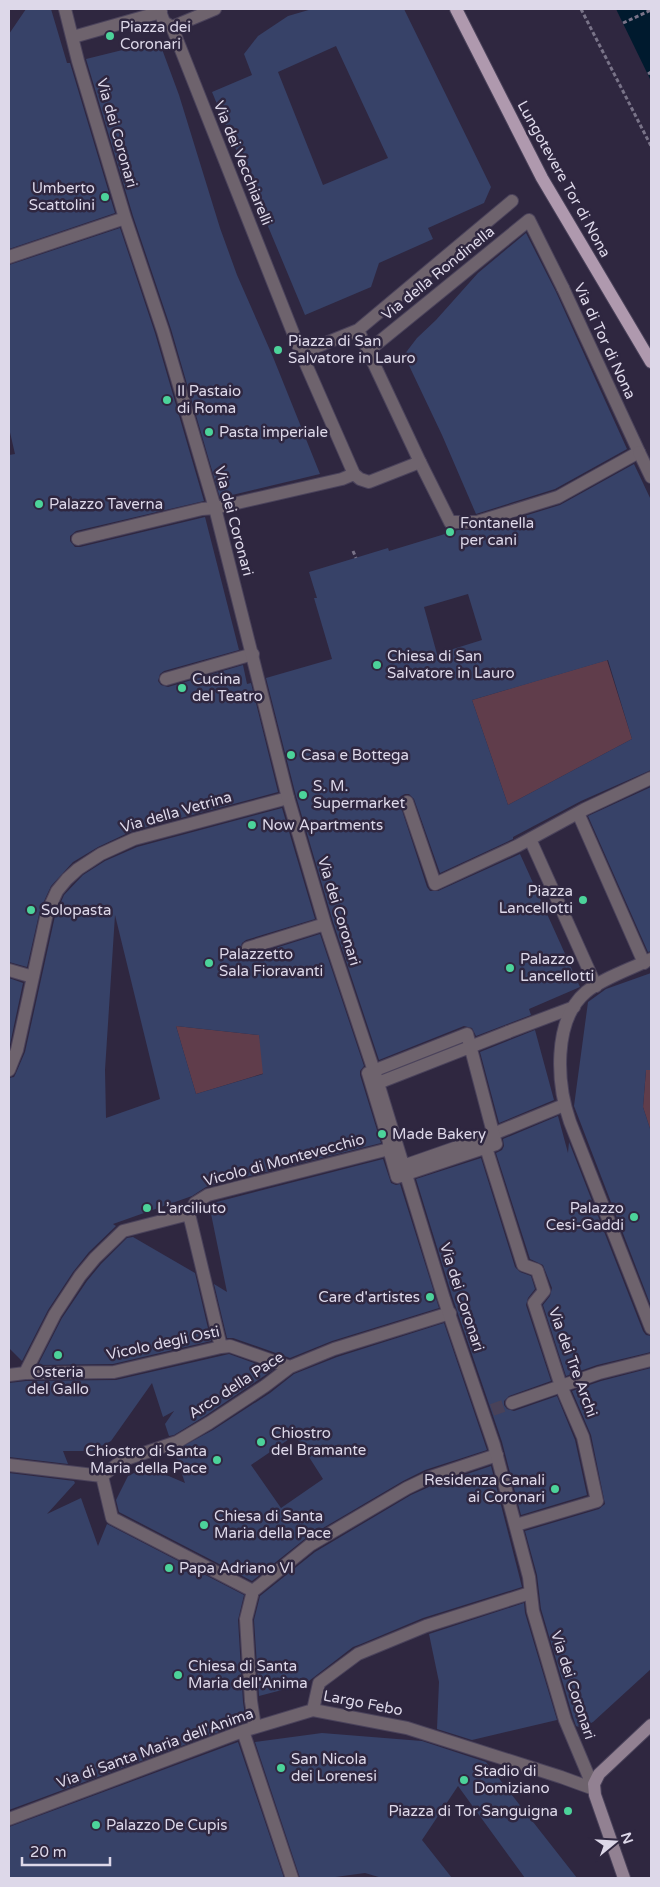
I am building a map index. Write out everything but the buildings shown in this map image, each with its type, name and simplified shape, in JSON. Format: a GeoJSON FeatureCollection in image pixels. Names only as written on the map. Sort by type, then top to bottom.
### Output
{"type":"FeatureCollection","features":[{"type":"Feature","properties":{"kind":"main road","name":"Lungotevere Tor di Nona"},"geometry":{"type":"LineString","coordinates":[[456,9],[542,178],[651,362]]}},
{"type":"Feature","properties":{"kind":"street"},"geometry":{"type":"LineString","coordinates":[[65,9],[73,37],[160,10]]}},
{"type":"Feature","properties":{"kind":"street"},"geometry":{"type":"LineString","coordinates":[[172,27],[215,9]]}},
{"type":"Feature","properties":{"kind":"street","name":"Via dei Vecchiarelli"},"geometry":{"type":"LineString","coordinates":[[160,10],[164,22],[172,27],[301,353]]}},
{"type":"Feature","properties":{"kind":"street","name":"Via dei Coronari"},"geometry":{"type":"LineString","coordinates":[[73,37],[125,218],[163,331],[215,508],[288,798],[325,924],[376,1077]]}},
{"type":"Feature","properties":{"kind":"street","name":"Via della Rondinella"},"geometry":{"type":"LineString","coordinates":[[358,330],[512,201]]}},
{"type":"Feature","properties":{"kind":"street"},"geometry":{"type":"LineString","coordinates":[[9,257],[125,218]]}},
{"type":"Feature","properties":{"kind":"street","name":"Via della Rondinella"},"geometry":{"type":"LineString","coordinates":[[368,351],[529,220]]}},
{"type":"Feature","properties":{"kind":"street","name":"Via di Tor di Nona"},"geometry":{"type":"LineString","coordinates":[[529,220],[563,288],[651,477]]}},
{"type":"Feature","properties":{"kind":"street"},"geometry":{"type":"LineString","coordinates":[[420,462],[369,482],[360,480],[354,474],[301,353],[358,330],[450,522],[476,522],[558,497],[638,452]]}},
{"type":"Feature","properties":{"kind":"street"},"geometry":{"type":"LineString","coordinates":[[78,539],[354,474]]}},
{"type":"Feature","properties":{"kind":"street"},"geometry":{"type":"LineString","coordinates":[[166,679],[253,654]]}},
{"type":"Feature","properties":{"kind":"street"},"geometry":{"type":"LineString","coordinates":[[407,802],[435,884],[517,846],[582,811],[651,778]]}},
{"type":"Feature","properties":{"kind":"street","name":"Via della Vetrina"},"geometry":{"type":"LineString","coordinates":[[9,1070],[17,1050],[44,923],[51,901],[67,879],[78,868],[134,838],[288,798]]}},
{"type":"Feature","properties":{"kind":"street"},"geometry":{"type":"LineString","coordinates":[[582,811],[648,961],[591,989],[574,1007],[561,1046],[560,1072],[564,1105],[649,1313],[651,1328]]}},
{"type":"Feature","properties":{"kind":"street"},"geometry":{"type":"LineString","coordinates":[[530,839],[591,989]]}},
{"type":"Feature","properties":{"kind":"street"},"geometry":{"type":"LineString","coordinates":[[248,948],[325,924]]}},
{"type":"Feature","properties":{"kind":"street"},"geometry":{"type":"LineString","coordinates":[[9,970],[33,977]]}},
{"type":"Feature","properties":{"kind":"street"},"geometry":{"type":"LineString","coordinates":[[470,1046],[574,1007]]}},
{"type":"Feature","properties":{"kind":"street"},"geometry":{"type":"LineString","coordinates":[[490,1138],[467,1034],[376,1077],[368,1073],[389,1142],[393,1148],[397,1177],[404,1170],[490,1138],[564,1105]]}},
{"type":"Feature","properties":{"kind":"street","name":"Via dei Tre Archi"},"geometry":{"type":"LineString","coordinates":[[490,1138],[523,1265],[537,1270],[544,1291],[534,1302],[561,1386],[582,1437],[598,1502],[516,1525]]}},
{"type":"Feature","properties":{"kind":"street","name":"Vicolo di Montevecchio"},"geometry":{"type":"LineString","coordinates":[[189,1214],[195,1203],[208,1195],[393,1148]]}},
{"type":"Feature","properties":{"kind":"street","name":"Via dei Coronari"},"geometry":{"type":"LineString","coordinates":[[404,1170],[450,1313],[488,1411],[497,1455],[529,1577],[534,1618],[565,1720],[594,1789]]}},
{"type":"Feature","properties":{"kind":"street"},"geometry":{"type":"LineString","coordinates":[[25,1373],[58,1309],[85,1270],[106,1247],[123,1231],[189,1214],[221,1347]]}},
{"type":"Feature","properties":{"kind":"street","name":"Arco della Pace"},"geometry":{"type":"LineString","coordinates":[[102,1476],[123,1460],[177,1442],[209,1424],[290,1367],[334,1349],[450,1313]]}},
{"type":"Feature","properties":{"kind":"street","name":"Vicolo degli Osti"},"geometry":{"type":"LineString","coordinates":[[9,1375],[25,1373],[114,1372],[221,1347],[239,1348],[290,1367]]}},
{"type":"Feature","properties":{"kind":"street"},"geometry":{"type":"LineString","coordinates":[[512,1404],[599,1373],[651,1360]]}},
{"type":"Feature","properties":{"kind":"street"},"geometry":{"type":"LineString","coordinates":[[292,1878],[249,1729],[251,1701],[246,1619],[253,1591],[310,1545],[407,1488],[428,1478],[497,1455]]}},
{"type":"Feature","properties":{"kind":"street"},"geometry":{"type":"LineString","coordinates":[[9,1465],[102,1476],[112,1518],[253,1591]]}},
{"type":"Feature","properties":{"kind":"street","name":"Largo Febo"},"geometry":{"type":"LineString","coordinates":[[530,1593],[426,1626],[358,1654],[319,1683],[313,1710],[406,1728],[562,1777],[594,1789]]}},
{"type":"Feature","properties":{"kind":"street","name":"Via di Santa Maria dell'Anima"},"geometry":{"type":"LineString","coordinates":[[9,1819],[249,1729],[313,1710]]}},
{"type":"Feature","properties":{"kind":"street"},"geometry":{"type":"LineString","coordinates":[[624,1878],[594,1789],[595,1780],[651,1725]]}},
{"type":"Feature","properties":{"kind":"path"},"geometry":{"type":"LineString","coordinates":[[581,9],[651,146]]}},
{"type":"Feature","properties":{"kind":"path"},"geometry":{"type":"LineString","coordinates":[[623,23],[651,10]]}},
{"type":"Feature","properties":{"kind":"path"},"geometry":{"type":"LineString","coordinates":[[353,550],[356,558]]}},
{"type":"Feature","properties":{"kind":"shaded area"},"geometry":{"type":"Polygon","coordinates":[[[607,660],[632,739],[508,805],[472,700],[607,660]]]}},
{"type":"Feature","properties":{"kind":"shaded area"},"geometry":{"type":"Polygon","coordinates":[[[176,1026],[259,1035],[268,1072],[196,1094],[176,1026]]]}},
{"type":"Feature","properties":{"kind":"shaded area"},"geometry":{"type":"Polygon","coordinates":[[[646,1070],[651,1070],[651,1132],[643,1107],[646,1070]]]}},
{"type":"Feature","properties":{"kind":"water"},"geometry":{"type":"Polygon","coordinates":[[[616,9],[651,9],[651,81],[616,9]]]}},
{"type":"Feature","properties":{"kind":"tunnel"},"geometry":{"type":"LineString","coordinates":[[492,1410],[512,1403]]}},
{"type":"Feature","properties":{"kind":"place","name":"Piazza dei Coronari"},"geometry":{"type":"Point","coordinates":[110,36]}},
{"type":"Feature","properties":{"kind":"place","name":"Umberto Scattolini"},"geometry":{"type":"Point","coordinates":[105,197]}},
{"type":"Feature","properties":{"kind":"place","name":"Piazza di San Salvatore in Lauro"},"geometry":{"type":"Point","coordinates":[278,350]}},
{"type":"Feature","properties":{"kind":"place","name":"Il Pastaio di Roma"},"geometry":{"type":"Point","coordinates":[167,400]}},
{"type":"Feature","properties":{"kind":"place","name":"Pasta imperiale"},"geometry":{"type":"Point","coordinates":[209,432]}},
{"type":"Feature","properties":{"kind":"place","name":"Palazzo Taverna"},"geometry":{"type":"Point","coordinates":[39,504]}},
{"type":"Feature","properties":{"kind":"place","name":"Fontanella per cani"},"geometry":{"type":"Point","coordinates":[450,532]}},
{"type":"Feature","properties":{"kind":"place","name":"Chiesa di San Salvatore in Lauro"},"geometry":{"type":"Point","coordinates":[377,665]}},
{"type":"Feature","properties":{"kind":"place","name":"Cucina del Teatro"},"geometry":{"type":"Point","coordinates":[182,688]}},
{"type":"Feature","properties":{"kind":"place","name":"Casa e Bottega"},"geometry":{"type":"Point","coordinates":[291,755]}},
{"type":"Feature","properties":{"kind":"place","name":"S. M. Supermarket"},"geometry":{"type":"Point","coordinates":[303,795]}},
{"type":"Feature","properties":{"kind":"place","name":"Now Apartments"},"geometry":{"type":"Point","coordinates":[252,825]}},
{"type":"Feature","properties":{"kind":"place","name":"Piazza Lancellotti"},"geometry":{"type":"Point","coordinates":[583,900]}},
{"type":"Feature","properties":{"kind":"place","name":"Solopasta"},"geometry":{"type":"Point","coordinates":[31,910]}},
{"type":"Feature","properties":{"kind":"place","name":"Palazzetto Sala Fioravanti"},"geometry":{"type":"Point","coordinates":[209,963]}},
{"type":"Feature","properties":{"kind":"place","name":"Palazzo Lancellotti"},"geometry":{"type":"Point","coordinates":[510,968]}},
{"type":"Feature","properties":{"kind":"place","name":"Made Bakery"},"geometry":{"type":"Point","coordinates":[382,1134]}},
{"type":"Feature","properties":{"kind":"place","name":"L’arciliuto"},"geometry":{"type":"Point","coordinates":[147,1208]}},
{"type":"Feature","properties":{"kind":"place","name":"Palazzo Cesi-Gaddi"},"geometry":{"type":"Point","coordinates":[634,1217]}},
{"type":"Feature","properties":{"kind":"place","name":"Care d'artistes"},"geometry":{"type":"Point","coordinates":[430,1297]}},
{"type":"Feature","properties":{"kind":"place","name":"Osteria del Gallo"},"geometry":{"type":"Point","coordinates":[58,1355]}},
{"type":"Feature","properties":{"kind":"place","name":"Chiostro del Bramante"},"geometry":{"type":"Point","coordinates":[261,1442]}},
{"type":"Feature","properties":{"kind":"place","name":"Chiostro di Santa Maria della Pace"},"geometry":{"type":"Point","coordinates":[217,1460]}},
{"type":"Feature","properties":{"kind":"place","name":"Residenza Canali ai Coronari"},"geometry":{"type":"Point","coordinates":[555,1489]}},
{"type":"Feature","properties":{"kind":"place","name":"Chiesa di Santa Maria della Pace"},"geometry":{"type":"Point","coordinates":[204,1525]}},
{"type":"Feature","properties":{"kind":"place","name":"Papa Adriano VI"},"geometry":{"type":"Point","coordinates":[169,1568]}},
{"type":"Feature","properties":{"kind":"place","name":"Chiesa di Santa Maria dell'Anima"},"geometry":{"type":"Point","coordinates":[178,1675]}},
{"type":"Feature","properties":{"kind":"place","name":"San Nicola dei Lorenesi"},"geometry":{"type":"Point","coordinates":[281,1768]}},
{"type":"Feature","properties":{"kind":"place","name":"Stadio di Domiziano"},"geometry":{"type":"Point","coordinates":[464,1780]}},
{"type":"Feature","properties":{"kind":"place","name":"Piazza di Tor Sanguigna"},"geometry":{"type":"Point","coordinates":[568,1811]}},
{"type":"Feature","properties":{"kind":"place","name":"Palazzo De Cupis"},"geometry":{"type":"Point","coordinates":[96,1825]}}]}
